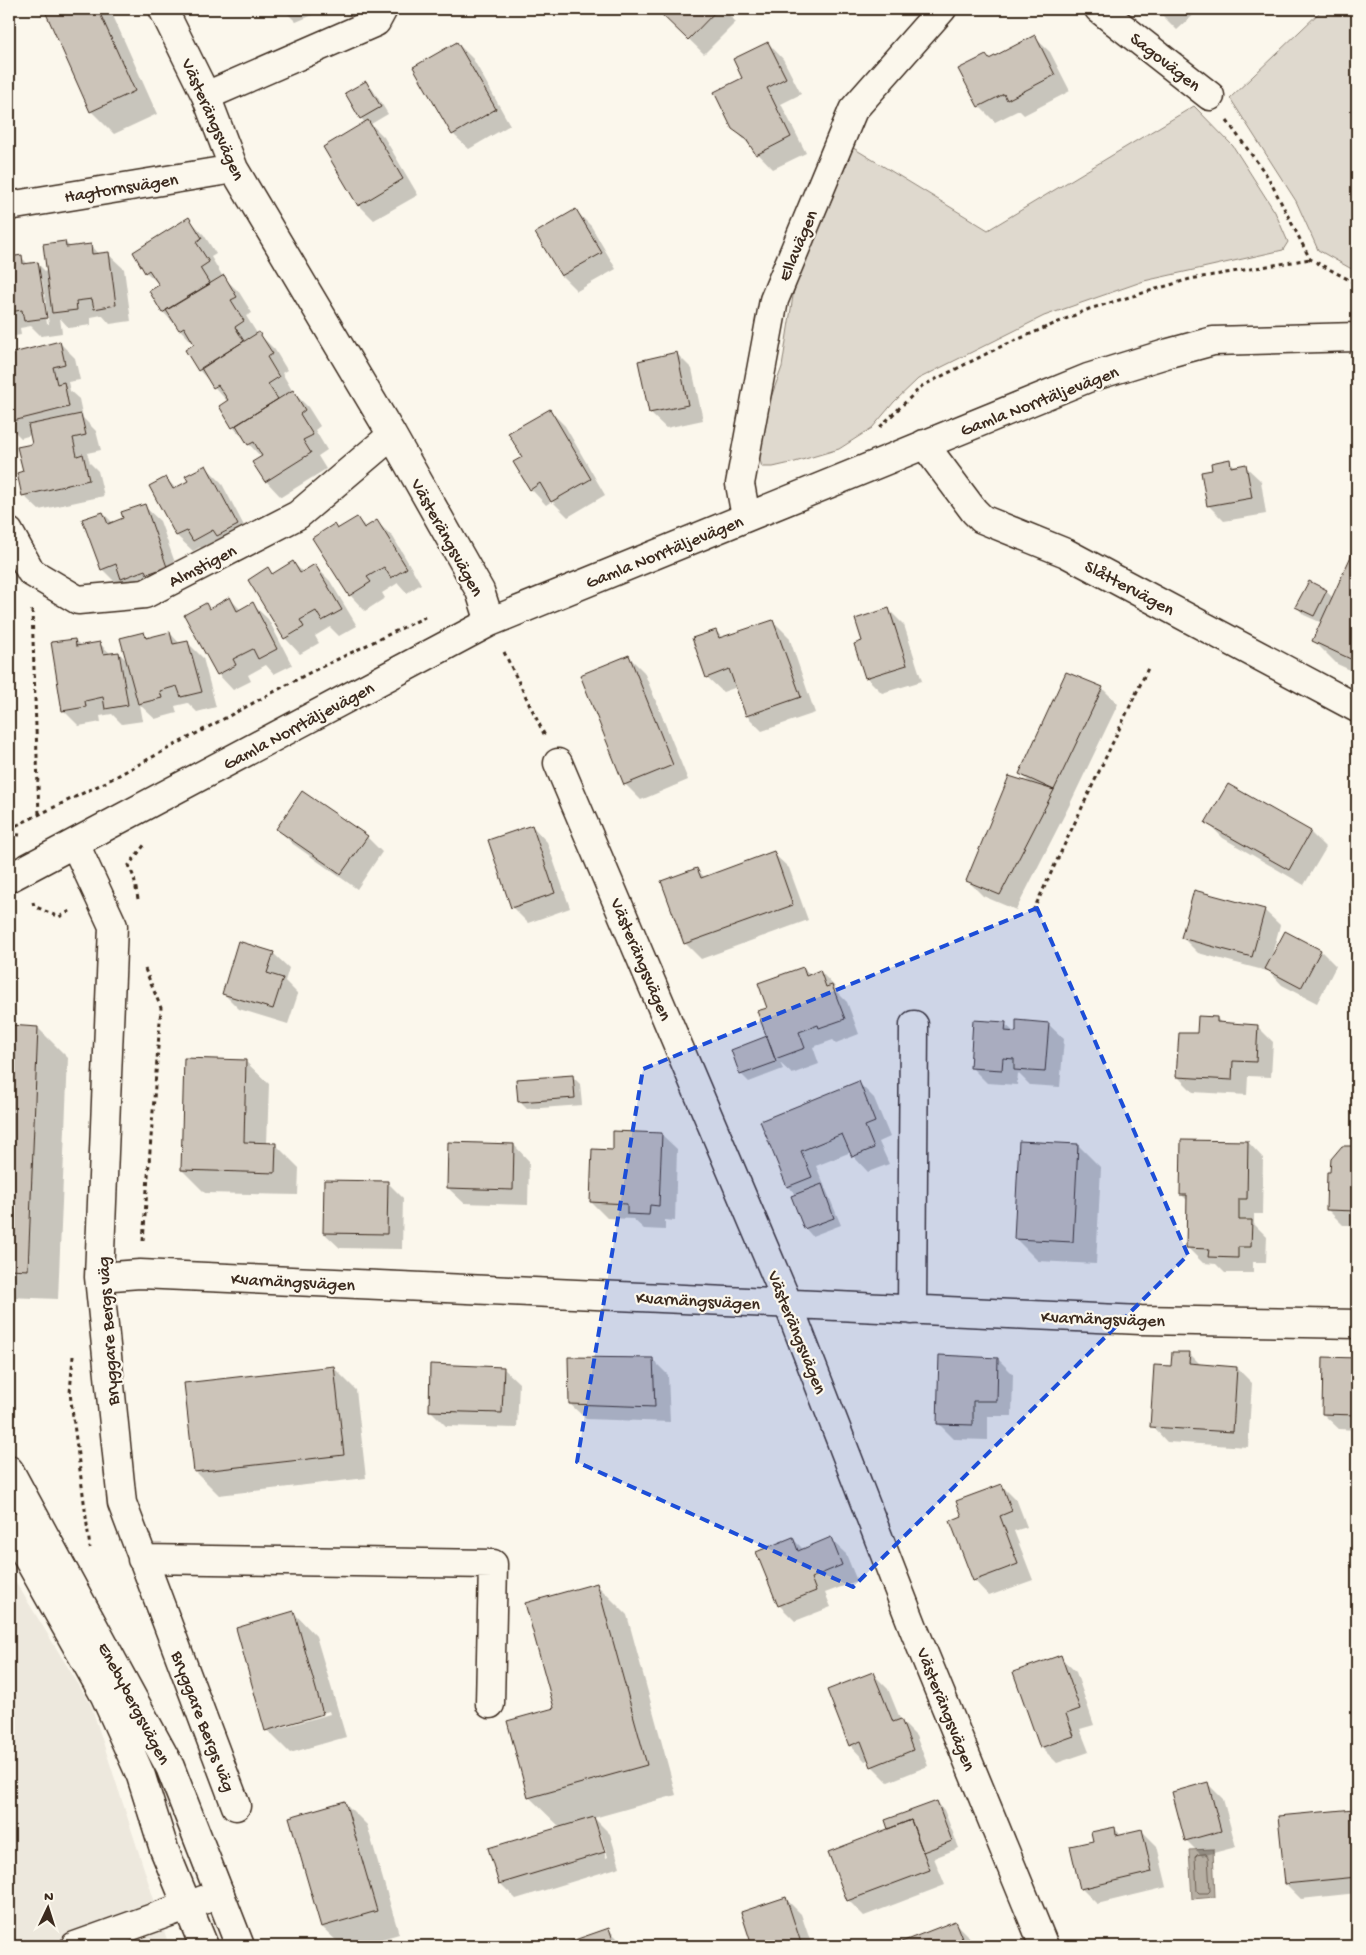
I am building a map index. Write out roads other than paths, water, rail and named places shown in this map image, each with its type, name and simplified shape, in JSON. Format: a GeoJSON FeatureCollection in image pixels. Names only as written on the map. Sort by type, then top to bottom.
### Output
{"type":"FeatureCollection","features":[{"type":"Feature","properties":{"kind":"street","name":"Västerängsvägen"},"geometry":{"type":"LineString","coordinates":[[163,9],[206,96],[234,169],[392,435],[480,590],[490,622]]}},
{"type":"Feature","properties":{"kind":"street"},"geometry":{"type":"LineString","coordinates":[[206,96],[376,22],[383,9]]}},
{"type":"Feature","properties":{"kind":"street","name":"Ellavägen"},"geometry":{"type":"LineString","coordinates":[[746,517],[740,484],[774,300],[853,110],[942,9]]}},
{"type":"Feature","properties":{"kind":"street","name":"Sagovägen"},"geometry":{"type":"LineString","coordinates":[[1099,9],[1210,96]]}},
{"type":"Feature","properties":{"kind":"street","name":"Hagtornsvägen"},"geometry":{"type":"LineString","coordinates":[[9,206],[234,169]]}},
{"type":"Feature","properties":{"kind":"street","name":"Gamla Norrtäljevägen"},"geometry":{"type":"LineString","coordinates":[[9,878],[490,622],[1088,378],[1169,353],[1213,342],[1357,336]]}},
{"type":"Feature","properties":{"kind":"street","name":"Almstigen"},"geometry":{"type":"LineString","coordinates":[[9,532],[31,572],[78,600],[145,594],[298,515],[392,435]]}},
{"type":"Feature","properties":{"kind":"street","name":"Slåttervägen"},"geometry":{"type":"LineString","coordinates":[[924,444],[982,519],[1066,553],[1357,708]]}},
{"type":"Feature","properties":{"kind":"street","name":"Västerängsvägen"},"geometry":{"type":"LineString","coordinates":[[558,763],[788,1304],[914,1627],[1044,1946]]}},
{"type":"Feature","properties":{"kind":"street","name":"Bryggare Bergs väg"},"geometry":{"type":"LineString","coordinates":[[75,844],[114,926],[99,1277],[122,1503],[236,1806]]}},
{"type":"Feature","properties":{"kind":"street"},"geometry":{"type":"LineString","coordinates":[[912,1310],[914,1025]]}},
{"type":"Feature","properties":{"kind":"street","name":"Kvarnängsvägen"},"geometry":{"type":"LineString","coordinates":[[99,1277],[140,1274],[1141,1320],[1357,1324]]}},
{"type":"Feature","properties":{"kind":"street","name":"Enebybergsvägen"},"geometry":{"type":"LineString","coordinates":[[9,1470],[18,1531],[105,1696],[141,1776],[164,1849],[204,1946]]}},
{"type":"Feature","properties":{"kind":"street","name":"Enebybergsvägen"},"geometry":{"type":"LineString","coordinates":[[18,1531],[170,1767],[240,1946]]}},
{"type":"Feature","properties":{"kind":"street"},"geometry":{"type":"LineString","coordinates":[[142,1559],[493,1564],[490,1704]]}},
{"type":"Feature","properties":{"kind":"street"},"geometry":{"type":"LineString","coordinates":[[75,1946],[220,1894]]}},
{"type":"Feature","properties":{"kind":"water"},"geometry":{"type":"Polygon","coordinates":[[[1213,1849],[1215,1897],[1192,1899],[1189,1850],[1213,1849]]]}}]}
